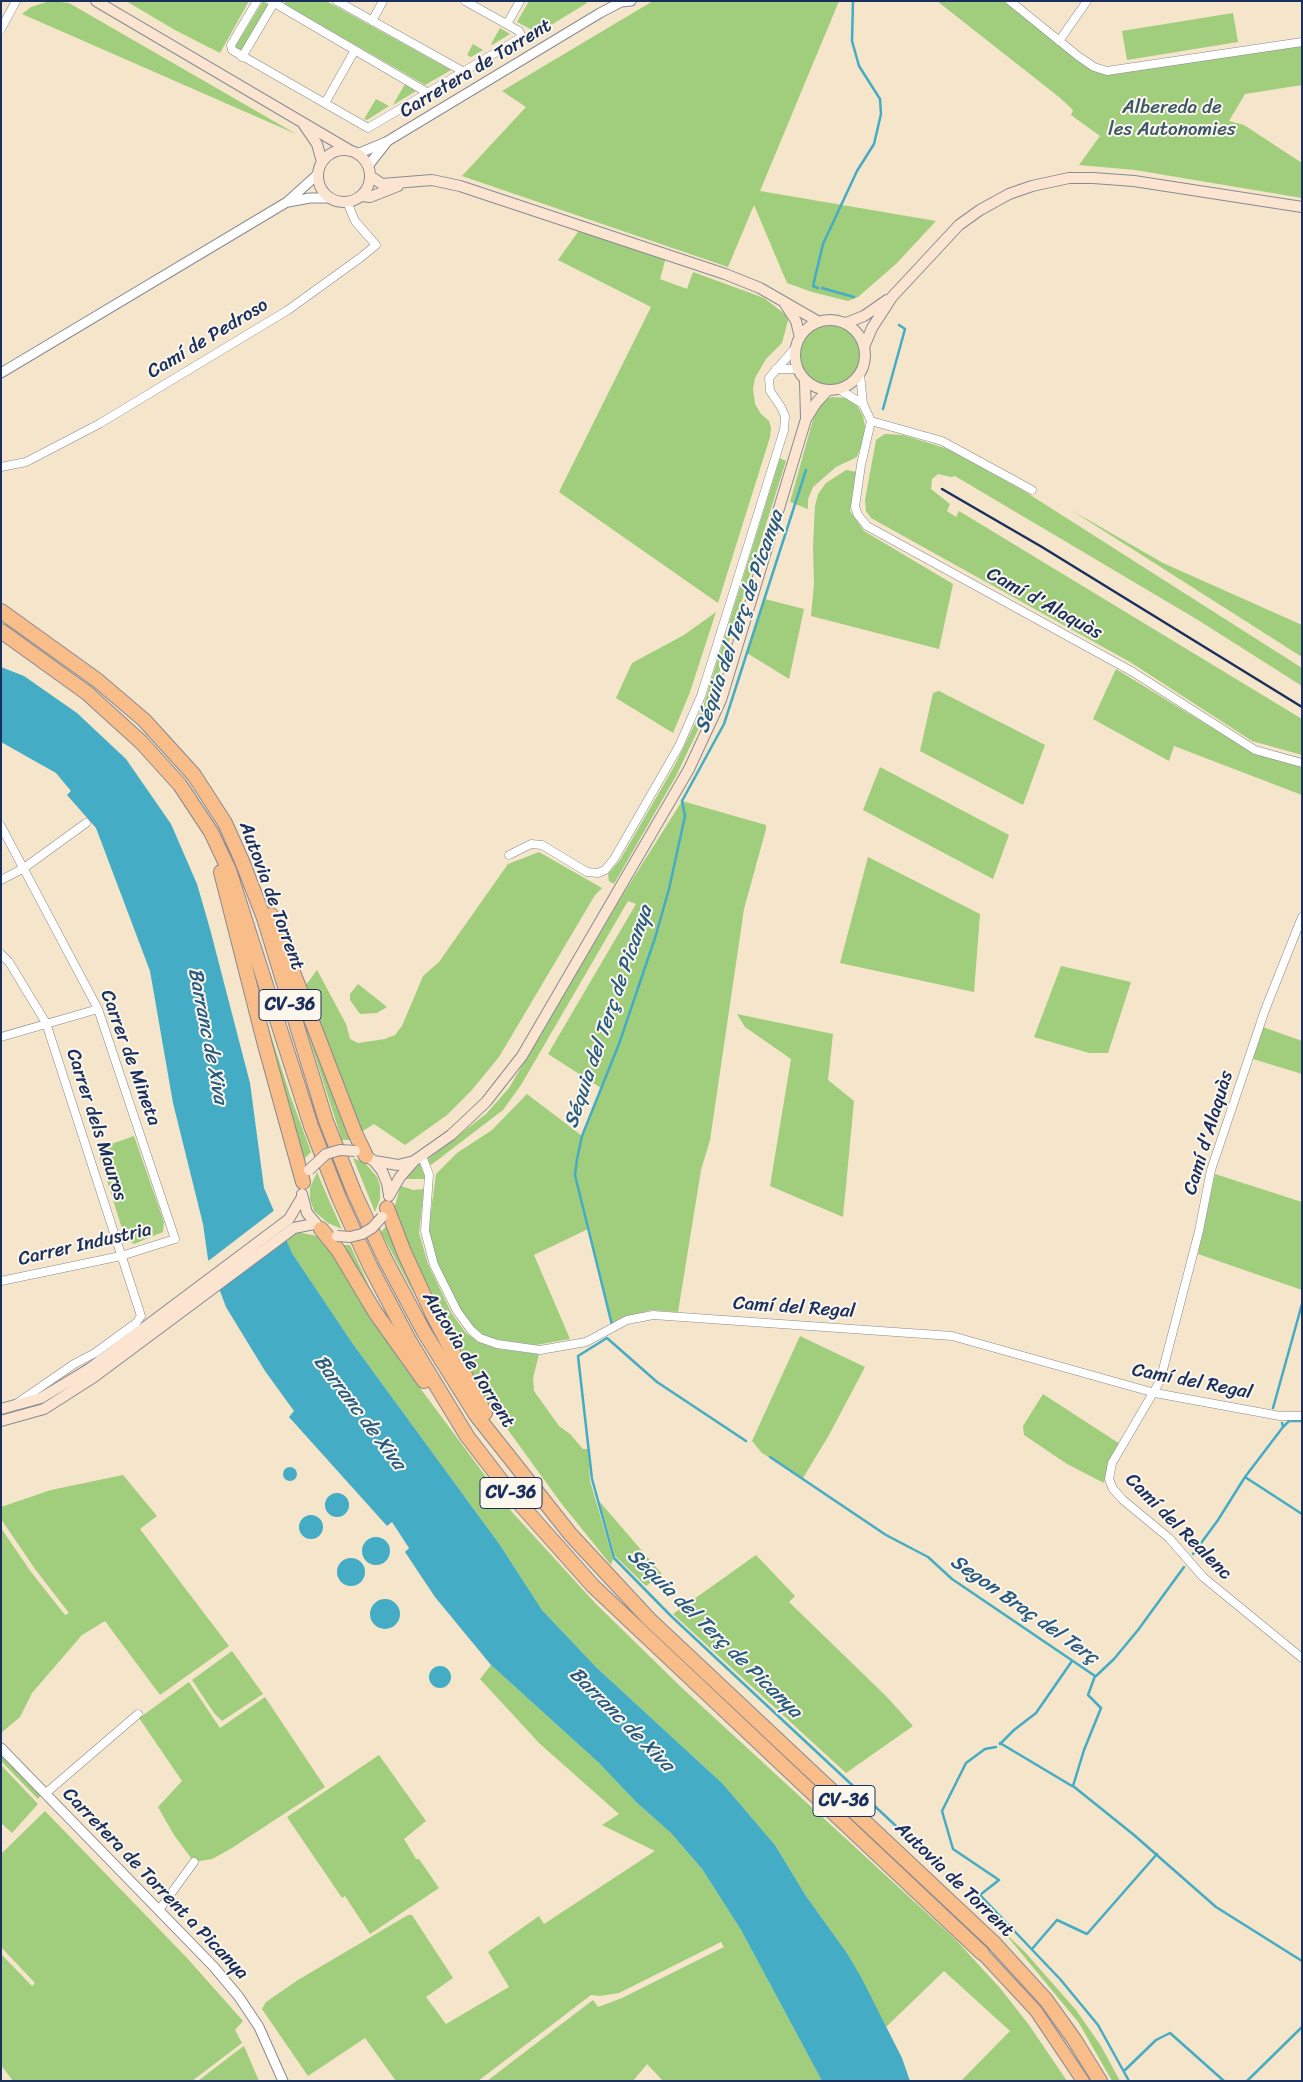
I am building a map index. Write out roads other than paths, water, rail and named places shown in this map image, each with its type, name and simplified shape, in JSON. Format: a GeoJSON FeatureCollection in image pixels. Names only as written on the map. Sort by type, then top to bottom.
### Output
{"type":"FeatureCollection","features":[{"type":"Feature","properties":{"kind":"highway","name":"Autovia de Torrent"},"geometry":{"type":"LineString","coordinates":[[1,611],[97,680],[144,720],[194,775],[225,824],[242,861],[264,918],[326,1121],[354,1192],[384,1257],[424,1332],[476,1415],[571,1535],[649,1619],[993,1942],[1046,2000],[1074,2039],[1100,2081]]}},
{"type":"Feature","properties":{"kind":"highway","name":"Autovia de Torrent"},"geometry":{"type":"LineString","coordinates":[[1,631],[87,693],[141,742],[180,785],[211,832],[229,870],[310,1126],[339,1198],[370,1266],[410,1342],[467,1436],[513,1496],[593,1586],[982,1953],[1036,2011],[1082,2081]]}},
{"type":"Feature","properties":{"kind":"highway"},"geometry":{"type":"LineString","coordinates":[[144,720],[200,771],[230,820],[249,858],[365,1156]]}},
{"type":"Feature","properties":{"kind":"highway"},"geometry":{"type":"LineString","coordinates":[[141,742],[205,836],[219,865],[265,1045],[306,1176]]}},
{"type":"Feature","properties":{"kind":"highway"},"geometry":{"type":"LineString","coordinates":[[386,1207],[433,1315],[508,1456]]}},
{"type":"Feature","properties":{"kind":"highway"},"geometry":{"type":"LineString","coordinates":[[317,1226],[338,1250],[361,1290],[450,1418],[467,1436]]}},
{"type":"Feature","properties":{"kind":"highway"},"geometry":{"type":"LineString","coordinates":[[982,1953],[1057,2049],[1076,2081]]}},
{"type":"Feature","properties":{"kind":"main road"},"geometry":{"type":"LineString","coordinates":[[96,1],[354,152],[382,184],[432,180],[460,186],[725,274],[778,298],[819,322]]}},
{"type":"Feature","properties":{"kind":"main road"},"geometry":{"type":"LineString","coordinates":[[302,122],[317,144],[322,162],[318,174],[321,188],[330,198],[347,202],[361,196],[368,187],[369,171]]}},
{"type":"Feature","properties":{"kind":"main road"},"geometry":{"type":"LineString","coordinates":[[322,162],[335,152],[354,152]]}},
{"type":"Feature","properties":{"kind":"main road"},"geometry":{"type":"LineString","coordinates":[[864,347],[872,328],[892,297],[959,226],[980,210],[1009,194],[1069,178],[1126,180],[1302,207]]}},
{"type":"Feature","properties":{"kind":"main road"},"geometry":{"type":"LineString","coordinates":[[361,196],[370,197],[408,183]]}},
{"type":"Feature","properties":{"kind":"main road"},"geometry":{"type":"LineString","coordinates":[[846,323],[858,334],[864,347],[865,361],[860,374],[852,384],[840,390],[827,391],[815,388],[805,381],[797,369],[796,347],[800,337],[808,328],[819,322],[828,320],[846,323],[864,316],[892,297]]}},
{"type":"Feature","properties":{"kind":"main road"},"geometry":{"type":"LineString","coordinates":[[778,298],[795,317],[800,337]]}},
{"type":"Feature","properties":{"kind":"main road"},"geometry":{"type":"LineString","coordinates":[[805,381],[806,419]]}},
{"type":"Feature","properties":{"kind":"main road"},"geometry":{"type":"LineString","coordinates":[[291,1223],[317,1226],[337,1236],[350,1237],[362,1234],[372,1228],[386,1207],[400,1177],[418,1158],[451,1135],[486,1102],[522,1056],[689,769],[721,700],[806,419],[816,403],[827,391]]}},
{"type":"Feature","properties":{"kind":"main road"},"geometry":{"type":"LineString","coordinates":[[1,1421],[44,1409],[94,1377],[195,1295],[291,1223],[302,1197],[306,1176],[326,1154],[340,1150],[398,1164],[418,1158]]}},
{"type":"Feature","properties":{"kind":"main road"},"geometry":{"type":"LineString","coordinates":[[365,1156],[385,1176],[386,1207]]}},
{"type":"Feature","properties":{"kind":"main road"},"geometry":{"type":"LineString","coordinates":[[302,1197],[304,1208],[317,1226]]}},
{"type":"Feature","properties":{"kind":"main road"},"geometry":{"type":"LineString","coordinates":[[1,1409],[40,1398],[89,1368],[195,1295]]}},
{"type":"Feature","properties":{"kind":"street"},"geometry":{"type":"LineString","coordinates":[[257,1],[231,44],[234,52],[366,127],[373,127],[521,38],[521,33],[465,1]]}},
{"type":"Feature","properties":{"kind":"street"},"geometry":{"type":"LineString","coordinates":[[337,1],[464,72]]}},
{"type":"Feature","properties":{"kind":"street"},"geometry":{"type":"LineString","coordinates":[[372,21],[383,1]]}},
{"type":"Feature","properties":{"kind":"street"},"geometry":{"type":"LineString","coordinates":[[507,24],[520,1]]}},
{"type":"Feature","properties":{"kind":"street","name":"Carretera de Torrent"},"geometry":{"type":"LineString","coordinates":[[610,8],[617,1]]}},
{"type":"Feature","properties":{"kind":"street","name":"Carretera de Torrent"},"geometry":{"type":"LineString","coordinates":[[354,152],[386,142],[610,8],[621,2],[631,1]]}},
{"type":"Feature","properties":{"kind":"street"},"geometry":{"type":"LineString","coordinates":[[1010,1],[1094,68],[1107,71],[1302,42]]}},
{"type":"Feature","properties":{"kind":"street"},"geometry":{"type":"LineString","coordinates":[[1059,40],[1087,1]]}},
{"type":"Feature","properties":{"kind":"street"},"geometry":{"type":"LineString","coordinates":[[242,57],[274,2],[428,93]]}},
{"type":"Feature","properties":{"kind":"street"},"geometry":{"type":"LineString","coordinates":[[1,29],[17,3]]}},
{"type":"Feature","properties":{"kind":"street"},"geometry":{"type":"LineString","coordinates":[[325,103],[355,50]]}},
{"type":"Feature","properties":{"kind":"street","name":"Carretera de Torrent"},"geometry":{"type":"LineString","coordinates":[[369,171],[386,142]]}},
{"type":"Feature","properties":{"kind":"street"},"geometry":{"type":"LineString","coordinates":[[1,372],[287,202],[318,174]]}},
{"type":"Feature","properties":{"kind":"street"},"geometry":{"type":"LineString","coordinates":[[287,202],[310,198],[330,198]]}},
{"type":"Feature","properties":{"kind":"street","name":"Camí de Pedroso"},"geometry":{"type":"LineString","coordinates":[[1,467],[26,462],[99,424],[288,310],[360,258],[376,245],[355,220],[347,202]]}},
{"type":"Feature","properties":{"kind":"street"},"geometry":{"type":"LineString","coordinates":[[509,855],[531,844],[542,845],[587,872],[598,873],[605,870],[614,859],[679,746],[701,696],[784,430],[785,416],[768,384],[776,369],[796,347]]}},
{"type":"Feature","properties":{"kind":"street"},"geometry":{"type":"LineString","coordinates":[[776,369],[797,369]]}},
{"type":"Feature","properties":{"kind":"street"},"geometry":{"type":"LineString","coordinates":[[860,374],[864,404],[871,421],[942,441],[1032,490]]}},
{"type":"Feature","properties":{"kind":"street"},"geometry":{"type":"LineString","coordinates":[[840,390],[864,404]]}},
{"type":"Feature","properties":{"kind":"street","name":"Camí d'Alaquàs"},"geometry":{"type":"LineString","coordinates":[[871,421],[861,465],[855,507],[858,515],[867,526],[1133,672],[1254,750],[1302,763]]}},
{"type":"Feature","properties":{"kind":"street"},"geometry":{"type":"LineString","coordinates":[[1,880],[24,868],[86,823]]}},
{"type":"Feature","properties":{"kind":"street","name":"Carrer de Mineta"},"geometry":{"type":"LineString","coordinates":[[1,826],[98,1009],[175,1239]]}},
{"type":"Feature","properties":{"kind":"street","name":"Camí d'Alaquàs"},"geometry":{"type":"LineString","coordinates":[[1155,1393],[1199,1231],[1211,1170],[1265,1010],[1302,917]]}},
{"type":"Feature","properties":{"kind":"street","name":"Carrer dels Mauros"},"geometry":{"type":"LineString","coordinates":[[1,954],[9,962],[46,1023],[141,1316],[136,1323],[95,1353],[74,1364],[14,1406]]}},
{"type":"Feature","properties":{"kind":"street"},"geometry":{"type":"LineString","coordinates":[[1,1037],[98,1009]]}},
{"type":"Feature","properties":{"kind":"street","name":"Camí del Regal"},"geometry":{"type":"LineString","coordinates":[[418,1158],[429,1175],[425,1231],[434,1265],[458,1311],[471,1330],[480,1338],[497,1344],[540,1350],[586,1342],[627,1320],[652,1315],[952,1336],[1155,1393],[1280,1416],[1302,1416]]}},
{"type":"Feature","properties":{"kind":"street","name":"Carrer Industria"},"geometry":{"type":"LineString","coordinates":[[1,1281],[122,1256],[175,1239]]}},
{"type":"Feature","properties":{"kind":"street","name":"Camí del Realenc"},"geometry":{"type":"LineString","coordinates":[[1155,1393],[1112,1463],[1109,1479],[1113,1488],[1123,1500],[1169,1538],[1209,1583],[1302,1658]]}},
{"type":"Feature","properties":{"kind":"street"},"geometry":{"type":"LineString","coordinates":[[46,1793],[138,1714]]}},
{"type":"Feature","properties":{"kind":"street","name":"Carretera de Torrent a Picanya"},"geometry":{"type":"LineString","coordinates":[[1,1748],[214,1967],[240,1997],[262,2032],[285,2079]]}},
{"type":"Feature","properties":{"kind":"street"},"geometry":{"type":"LineString","coordinates":[[159,1910],[194,1862]]}},
{"type":"Feature","properties":{"kind":"water","name":"Barranc de Xiva"},"geometry":{"type":"Polygon","coordinates":[[[1,667],[24,676],[77,713],[126,759],[171,824],[197,884],[250,1083],[264,1188],[292,1253],[353,1344],[500,1545],[542,1610],[597,1668],[723,1784],[775,1845],[806,1896],[847,1953],[862,1979],[902,2058],[910,2081],[822,2081],[741,1930],[702,1869],[671,1833],[636,1802],[599,1763],[491,1665],[435,1597],[405,1552],[409,1548],[392,1522],[387,1526],[289,1417],[294,1411],[265,1371],[226,1307],[208,1259],[203,1224],[173,1103],[150,971],[96,828],[67,795],[71,791],[56,773],[1,742],[1,667]]]}},
{"type":"Feature","properties":{"kind":"water"},"geometry":{"type":"Polygon","coordinates":[[[287,1467],[293,1467],[297,1474],[293,1481],[287,1481],[283,1477],[283,1471],[287,1467]]]}},
{"type":"Feature","properties":{"kind":"water"},"geometry":{"type":"Polygon","coordinates":[[[337,1493],[346,1496],[349,1505],[346,1514],[337,1517],[328,1514],[325,1505],[328,1496],[337,1493]]]}},
{"type":"Feature","properties":{"kind":"water"},"geometry":{"type":"Polygon","coordinates":[[[311,1515],[320,1518],[323,1527],[320,1536],[311,1539],[302,1536],[299,1527],[302,1518],[311,1515]]]}},
{"type":"Feature","properties":{"kind":"water"},"geometry":{"type":"Polygon","coordinates":[[[376,1537],[386,1541],[390,1551],[386,1561],[376,1565],[366,1561],[362,1551],[366,1541],[376,1537]]]}},
{"type":"Feature","properties":{"kind":"water"},"geometry":{"type":"Polygon","coordinates":[[[351,1558],[361,1562],[365,1572],[361,1582],[351,1586],[341,1582],[337,1572],[341,1562],[351,1558]]]}},
{"type":"Feature","properties":{"kind":"water"},"geometry":{"type":"Polygon","coordinates":[[[385,1599],[396,1603],[400,1614],[396,1625],[385,1629],[374,1625],[370,1614],[374,1603],[385,1599]]]}},
{"type":"Feature","properties":{"kind":"water"},"geometry":{"type":"Polygon","coordinates":[[[440,1666],[448,1669],[451,1677],[448,1685],[440,1688],[432,1685],[429,1677],[432,1669],[440,1666]]]}},
{"type":"Feature","properties":{"kind":"waterway"},"geometry":{"type":"LineString","coordinates":[[818,288],[813,286],[823,244],[857,171],[874,144],[881,114],[880,99],[859,66],[852,41],[853,1]]}},
{"type":"Feature","properties":{"kind":"waterway","name":"Séquia del Terç de Picanya"},"geometry":{"type":"LineString","coordinates":[[822,288],[854,297]]}},
{"type":"Feature","properties":{"kind":"waterway","name":"Séquia del Terç de Picanya"},"geometry":{"type":"LineString","coordinates":[[883,409],[905,329],[899,325]]}},
{"type":"Feature","properties":{"kind":"waterway","name":"Séquia del Terç de Picanya"},"geometry":{"type":"LineString","coordinates":[[612,1325],[575,1175],[582,1136],[619,1044],[655,938],[669,889],[685,816],[682,801],[724,724],[806,470]]}},
{"type":"Feature","properties":{"kind":"waterway"},"geometry":{"type":"LineString","coordinates":[[1273,1408],[1302,1304]]}},
{"type":"Feature","properties":{"kind":"waterway","name":"Séquia del Terç de Picanya"},"geometry":{"type":"LineString","coordinates":[[746,1441],[657,1382],[607,1338],[578,1356],[592,1479],[614,1558],[671,1616],[926,1854]]}},
{"type":"Feature","properties":{"kind":"waterway"},"geometry":{"type":"LineString","coordinates":[[1283,1427],[1289,1421],[1302,1421]]}},
{"type":"Feature","properties":{"kind":"waterway"},"geometry":{"type":"LineString","coordinates":[[1193,1554],[1218,1520],[1245,1477],[1283,1427],[1282,1423]]}},
{"type":"Feature","properties":{"kind":"waterway","name":"Segon Braç del Terç"},"geometry":{"type":"LineString","coordinates":[[770,1457],[886,1535],[928,1557],[952,1579],[1095,1676],[1088,1695],[1101,1708],[1084,1750],[1073,1786],[1134,1835],[1216,1907],[1302,1961]]}},
{"type":"Feature","properties":{"kind":"waterway"},"geometry":{"type":"LineString","coordinates":[[1245,1477],[1302,1514]]}},
{"type":"Feature","properties":{"kind":"waterway"},"geometry":{"type":"LineString","coordinates":[[1096,1676],[1114,1659],[1138,1630],[1184,1567]]}},
{"type":"Feature","properties":{"kind":"waterway"},"geometry":{"type":"LineString","coordinates":[[1000,1744],[1036,1713],[1072,1661]]}},
{"type":"Feature","properties":{"kind":"waterway"},"geometry":{"type":"LineString","coordinates":[[1000,1743],[1072,1786]]}},
{"type":"Feature","properties":{"kind":"waterway","name":"Séquia del Terç de Picanya"},"geometry":{"type":"LineString","coordinates":[[996,1747],[985,1749],[966,1763],[942,1811],[953,1849],[999,1880],[980,1895],[1060,1979],[1098,2025],[1129,2081]]}},
{"type":"Feature","properties":{"kind":"waterway"},"geometry":{"type":"LineString","coordinates":[[1032,1949],[1057,1920],[1087,1934],[1157,1854]]}},
{"type":"Feature","properties":{"kind":"waterway"},"geometry":{"type":"LineString","coordinates":[[1247,2081],[1302,2027]]}},
{"type":"Feature","properties":{"kind":"waterway"},"geometry":{"type":"LineString","coordinates":[[1124,2071],[1156,2040],[1170,2033],[1224,2081]]}},
{"type":"Feature","properties":{"kind":"railway"},"geometry":{"type":"LineString","coordinates":[[942,489],[1042,547],[1302,707]]}},
{"type":"Feature","properties":{"kind":"park label","name":"Albereda de les Autonomies"},"geometry":{"type":"Point","coordinates":[1172,119]}}]}
